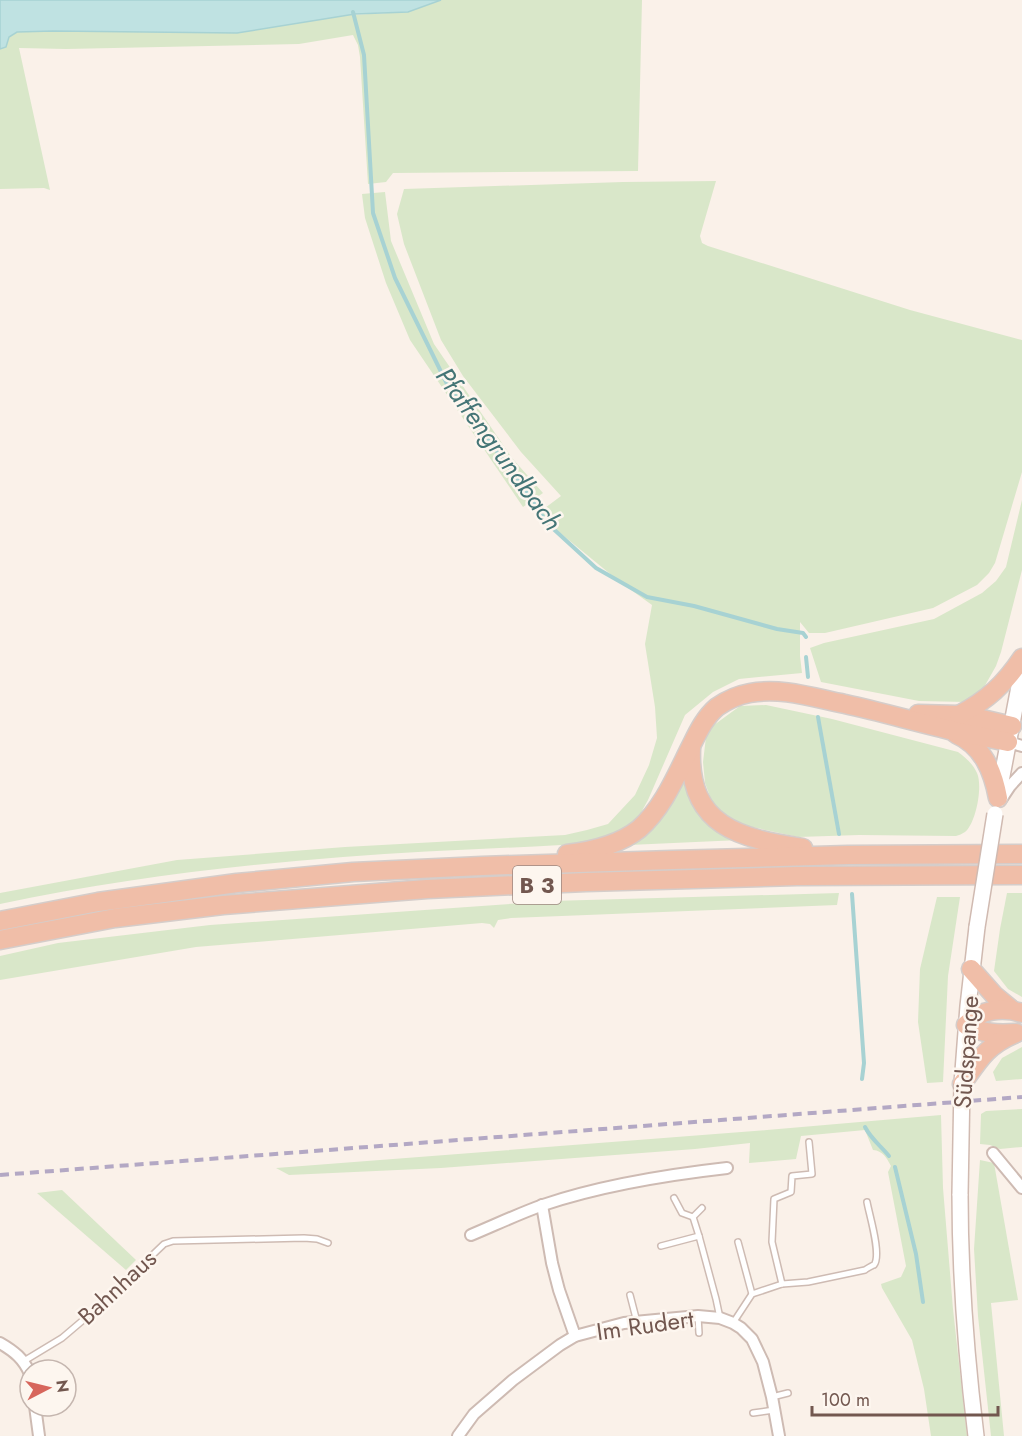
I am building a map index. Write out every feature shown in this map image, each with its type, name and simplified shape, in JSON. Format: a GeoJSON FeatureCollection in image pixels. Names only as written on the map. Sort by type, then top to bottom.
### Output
{"type":"FeatureCollection","features":[{"type":"Feature","properties":{"kind":"highway"},"geometry":{"type":"LineString","coordinates":[[959,716],[995,692],[1022,658]]}},
{"type":"Feature","properties":{"kind":"highway","name":"B 3"},"geometry":{"type":"LineString","coordinates":[[482,866],[578,853],[600,848],[628,836],[640,828],[660,804],[708,716],[726,701],[749,693],[779,691],[796,694],[886,713],[961,736],[976,748],[987,763],[995,780],[996,807]]}},
{"type":"Feature","properties":{"kind":"highway","name":"B 3"},"geometry":{"type":"LineString","coordinates":[[886,713],[982,719],[1016,736]]}},
{"type":"Feature","properties":{"kind":"highway","name":"B 3"},"geometry":{"type":"LineString","coordinates":[[944,729],[1016,736]]}},
{"type":"Feature","properties":{"kind":"highway","name":"B 3"},"geometry":{"type":"LineString","coordinates":[[692,745],[691,762],[697,792],[711,816],[723,826],[753,839],[848,855]]}},
{"type":"Feature","properties":{"kind":"highway","name":"B 3"},"geometry":{"type":"LineString","coordinates":[[0,921],[98,902],[237,883],[353,872],[848,855],[1022,854]]}},
{"type":"Feature","properties":{"kind":"highway","name":"B 3"},"geometry":{"type":"LineString","coordinates":[[0,940],[115,918],[223,905],[427,890],[586,882],[797,876],[1022,875]]}},
{"type":"Feature","properties":{"kind":"highway"},"geometry":{"type":"LineString","coordinates":[[971,969],[994,995],[1017,1011]]}},
{"type":"Feature","properties":{"kind":"highway"},"geometry":{"type":"LineString","coordinates":[[1017,1011],[986,1012],[976,1015],[966,1024],[975,1030],[987,1033],[1019,1033]]}},
{"type":"Feature","properties":{"kind":"highway"},"geometry":{"type":"LineString","coordinates":[[962,1084],[971,1059],[1000,1040],[1019,1033]]}},
{"type":"Feature","properties":{"kind":"main road","name":"Südspange"},"geometry":{"type":"LineString","coordinates":[[971,1059],[966,1024],[971,969],[996,807],[1016,736],[1022,671]]}},
{"type":"Feature","properties":{"kind":"main road","name":"Südspange"},"geometry":{"type":"LineString","coordinates":[[962,1084],[960,1253],[963,1309],[976,1436]]}},
{"type":"Feature","properties":{"kind":"street"},"geometry":{"type":"LineString","coordinates":[[996,807],[1022,773]]}},
{"type":"Feature","properties":{"kind":"street"},"geometry":{"type":"LineString","coordinates":[[993,1153],[1022,1188]]}},
{"type":"Feature","properties":{"kind":"street"},"geometry":{"type":"LineString","coordinates":[[471,1235],[542,1205],[573,1196],[676,1174],[727,1168]]}},
{"type":"Feature","properties":{"kind":"street","name":"Im Rudert"},"geometry":{"type":"LineString","coordinates":[[542,1205],[554,1272],[575,1336]]}},
{"type":"Feature","properties":{"kind":"street","name":"Im Rudert"},"geometry":{"type":"LineString","coordinates":[[458,1436],[474,1414],[513,1380],[575,1336],[637,1322],[698,1316],[720,1318],[734,1323],[747,1334],[758,1350],[772,1398],[779,1436]]}},
{"type":"Feature","properties":{"kind":"street"},"geometry":{"type":"LineString","coordinates":[[0,1343],[20,1358]]}},
{"type":"Feature","properties":{"kind":"street"},"geometry":{"type":"LineString","coordinates":[[37,1418],[39,1436]]}},
{"type":"Feature","properties":{"kind":"lane"},"geometry":{"type":"LineString","coordinates":[[782,1284],[772,1242],[774,1199],[791,1192],[792,1176],[812,1174],[809,1142]]}},
{"type":"Feature","properties":{"kind":"lane"},"geometry":{"type":"LineString","coordinates":[[674,1198],[682,1213],[693,1217]]}},
{"type":"Feature","properties":{"kind":"lane"},"geometry":{"type":"LineString","coordinates":[[734,1323],[752,1294],[782,1284],[808,1282],[866,1270],[874,1265],[877,1258],[876,1245],[867,1202]]}},
{"type":"Feature","properties":{"kind":"lane"},"geometry":{"type":"LineString","coordinates":[[693,1217],[702,1208]]}},
{"type":"Feature","properties":{"kind":"lane"},"geometry":{"type":"LineString","coordinates":[[693,1217],[720,1318]]}},
{"type":"Feature","properties":{"kind":"lane"},"geometry":{"type":"LineString","coordinates":[[661,1246],[699,1236]]}},
{"type":"Feature","properties":{"kind":"lane","name":"Bahnhaus"},"geometry":{"type":"LineString","coordinates":[[29,1358],[62,1338],[164,1244],[173,1241],[304,1238],[328,1243]]}},
{"type":"Feature","properties":{"kind":"lane"},"geometry":{"type":"LineString","coordinates":[[738,1242],[752,1294]]}},
{"type":"Feature","properties":{"kind":"lane"},"geometry":{"type":"LineString","coordinates":[[630,1295],[637,1322]]}},
{"type":"Feature","properties":{"kind":"lane"},"geometry":{"type":"LineString","coordinates":[[698,1316],[699,1333]]}},
{"type":"Feature","properties":{"kind":"lane"},"geometry":{"type":"LineString","coordinates":[[772,1398],[788,1394]]}},
{"type":"Feature","properties":{"kind":"lane"},"geometry":{"type":"LineString","coordinates":[[753,1413],[774,1410]]}},
{"type":"Feature","properties":{"kind":"green space"},"geometry":{"type":"Polygon","coordinates":[[[441,0],[642,0],[638,171],[393,173],[386,182],[368,184],[360,57],[353,35],[299,44],[19,48],[50,190],[44,188],[0,189],[0,49],[6,47],[9,37],[17,32],[408,12],[441,0]]]}},
{"type":"Feature","properties":{"kind":"green space"},"geometry":{"type":"Polygon","coordinates":[[[716,181],[700,236],[702,243],[910,310],[1022,340],[1022,472],[995,563],[989,573],[977,585],[933,608],[825,633],[809,633],[800,622],[802,673],[739,679],[713,692],[685,715],[648,800],[638,818],[621,833],[590,842],[561,845],[370,855],[214,869],[85,888],[0,904],[0,893],[177,860],[345,847],[565,835],[608,824],[635,795],[649,765],[657,738],[655,707],[645,644],[652,605],[620,582],[537,514],[561,496],[521,452],[463,376],[441,340],[404,244],[397,214],[404,189],[716,181]]]}},
{"type":"Feature","properties":{"kind":"green space"},"geometry":{"type":"Polygon","coordinates":[[[385,192],[391,241],[434,344],[512,458],[543,493],[523,507],[410,340],[386,283],[365,218],[362,194],[385,192]]]}},
{"type":"Feature","properties":{"kind":"green space"},"geometry":{"type":"Polygon","coordinates":[[[1022,500],[1022,570],[1001,652],[983,689],[966,702],[919,701],[821,682],[810,648],[934,619],[982,593],[996,581],[1006,567],[1022,500]]]}},
{"type":"Feature","properties":{"kind":"green space"},"geometry":{"type":"Polygon","coordinates":[[[766,705],[832,719],[958,752],[971,764],[979,779],[977,804],[969,827],[965,832],[956,836],[798,837],[743,825],[726,818],[712,802],[705,783],[703,762],[706,737],[714,725],[740,706],[766,705]]]}},
{"type":"Feature","properties":{"kind":"green space"},"geometry":{"type":"Polygon","coordinates":[[[685,765],[694,790],[740,840],[629,845],[685,765]]]}},
{"type":"Feature","properties":{"kind":"green space"},"geometry":{"type":"Polygon","coordinates":[[[839,893],[837,905],[511,918],[498,920],[494,928],[490,924],[482,923],[196,947],[0,980],[0,956],[58,943],[210,925],[551,901],[839,893]]]}},
{"type":"Feature","properties":{"kind":"green space"},"geometry":{"type":"Polygon","coordinates":[[[1007,893],[1022,893],[1022,997],[1008,989],[994,971],[1007,893]]]}},
{"type":"Feature","properties":{"kind":"green space"},"geometry":{"type":"Polygon","coordinates":[[[937,897],[960,897],[948,976],[943,1082],[927,1083],[918,1022],[920,969],[937,897]]]}},
{"type":"Feature","properties":{"kind":"green space"},"geometry":{"type":"Polygon","coordinates":[[[1022,1047],[1022,1079],[996,1081],[993,1072],[1002,1058],[1022,1047]]]}},
{"type":"Feature","properties":{"kind":"green space"},"geometry":{"type":"Polygon","coordinates":[[[1022,1109],[1022,1147],[1000,1149],[980,1144],[981,1114],[986,1111],[1022,1109]]]}},
{"type":"Feature","properties":{"kind":"green space"},"geometry":{"type":"Polygon","coordinates":[[[941,1115],[943,1188],[967,1436],[931,1436],[924,1389],[912,1340],[881,1284],[901,1277],[906,1266],[888,1172],[891,1166],[882,1153],[873,1150],[865,1130],[801,1136],[796,1159],[749,1163],[750,1143],[441,1168],[289,1175],[276,1168],[767,1130],[941,1115]]]}},
{"type":"Feature","properties":{"kind":"green space"},"geometry":{"type":"Polygon","coordinates":[[[980,1160],[994,1163],[1018,1300],[991,1303],[1004,1436],[991,1436],[978,1316],[974,1249],[980,1160]]]}},
{"type":"Feature","properties":{"kind":"green space"},"geometry":{"type":"Polygon","coordinates":[[[62,1190],[136,1260],[126,1270],[37,1193],[62,1190]]]}},
{"type":"Feature","properties":{"kind":"water"},"geometry":{"type":"Polygon","coordinates":[[[0,0],[441,0],[408,12],[355,14],[237,33],[17,32],[9,37],[6,47],[0,49],[0,0]]]}},
{"type":"Feature","properties":{"kind":"waterway","name":"Pfaffengrundbach"},"geometry":{"type":"LineString","coordinates":[[353,12],[364,55],[373,213],[395,278],[448,386],[548,524],[596,568],[647,597],[694,606],[777,629],[803,633],[806,637]]}},
{"type":"Feature","properties":{"kind":"waterway","name":"Pfaffengrundbach"},"geometry":{"type":"LineString","coordinates":[[806,657],[808,677]]}},
{"type":"Feature","properties":{"kind":"waterway","name":"Pfaffengrundbach"},"geometry":{"type":"LineString","coordinates":[[818,717],[839,834]]}},
{"type":"Feature","properties":{"kind":"waterway","name":"Pfaffengrundbach"},"geometry":{"type":"LineString","coordinates":[[852,894],[864,1063],[862,1079]]}},
{"type":"Feature","properties":{"kind":"waterway","name":"Pfaffengrundbach"},"geometry":{"type":"LineString","coordinates":[[865,1127],[889,1156]]}},
{"type":"Feature","properties":{"kind":"waterway","name":"Pfaffengrundbach"},"geometry":{"type":"LineString","coordinates":[[895,1167],[916,1254],[923,1302]]}},
{"type":"Feature","properties":{"kind":"railway"},"geometry":{"type":"LineString","coordinates":[[0,1175],[1022,1097]]}}]}
